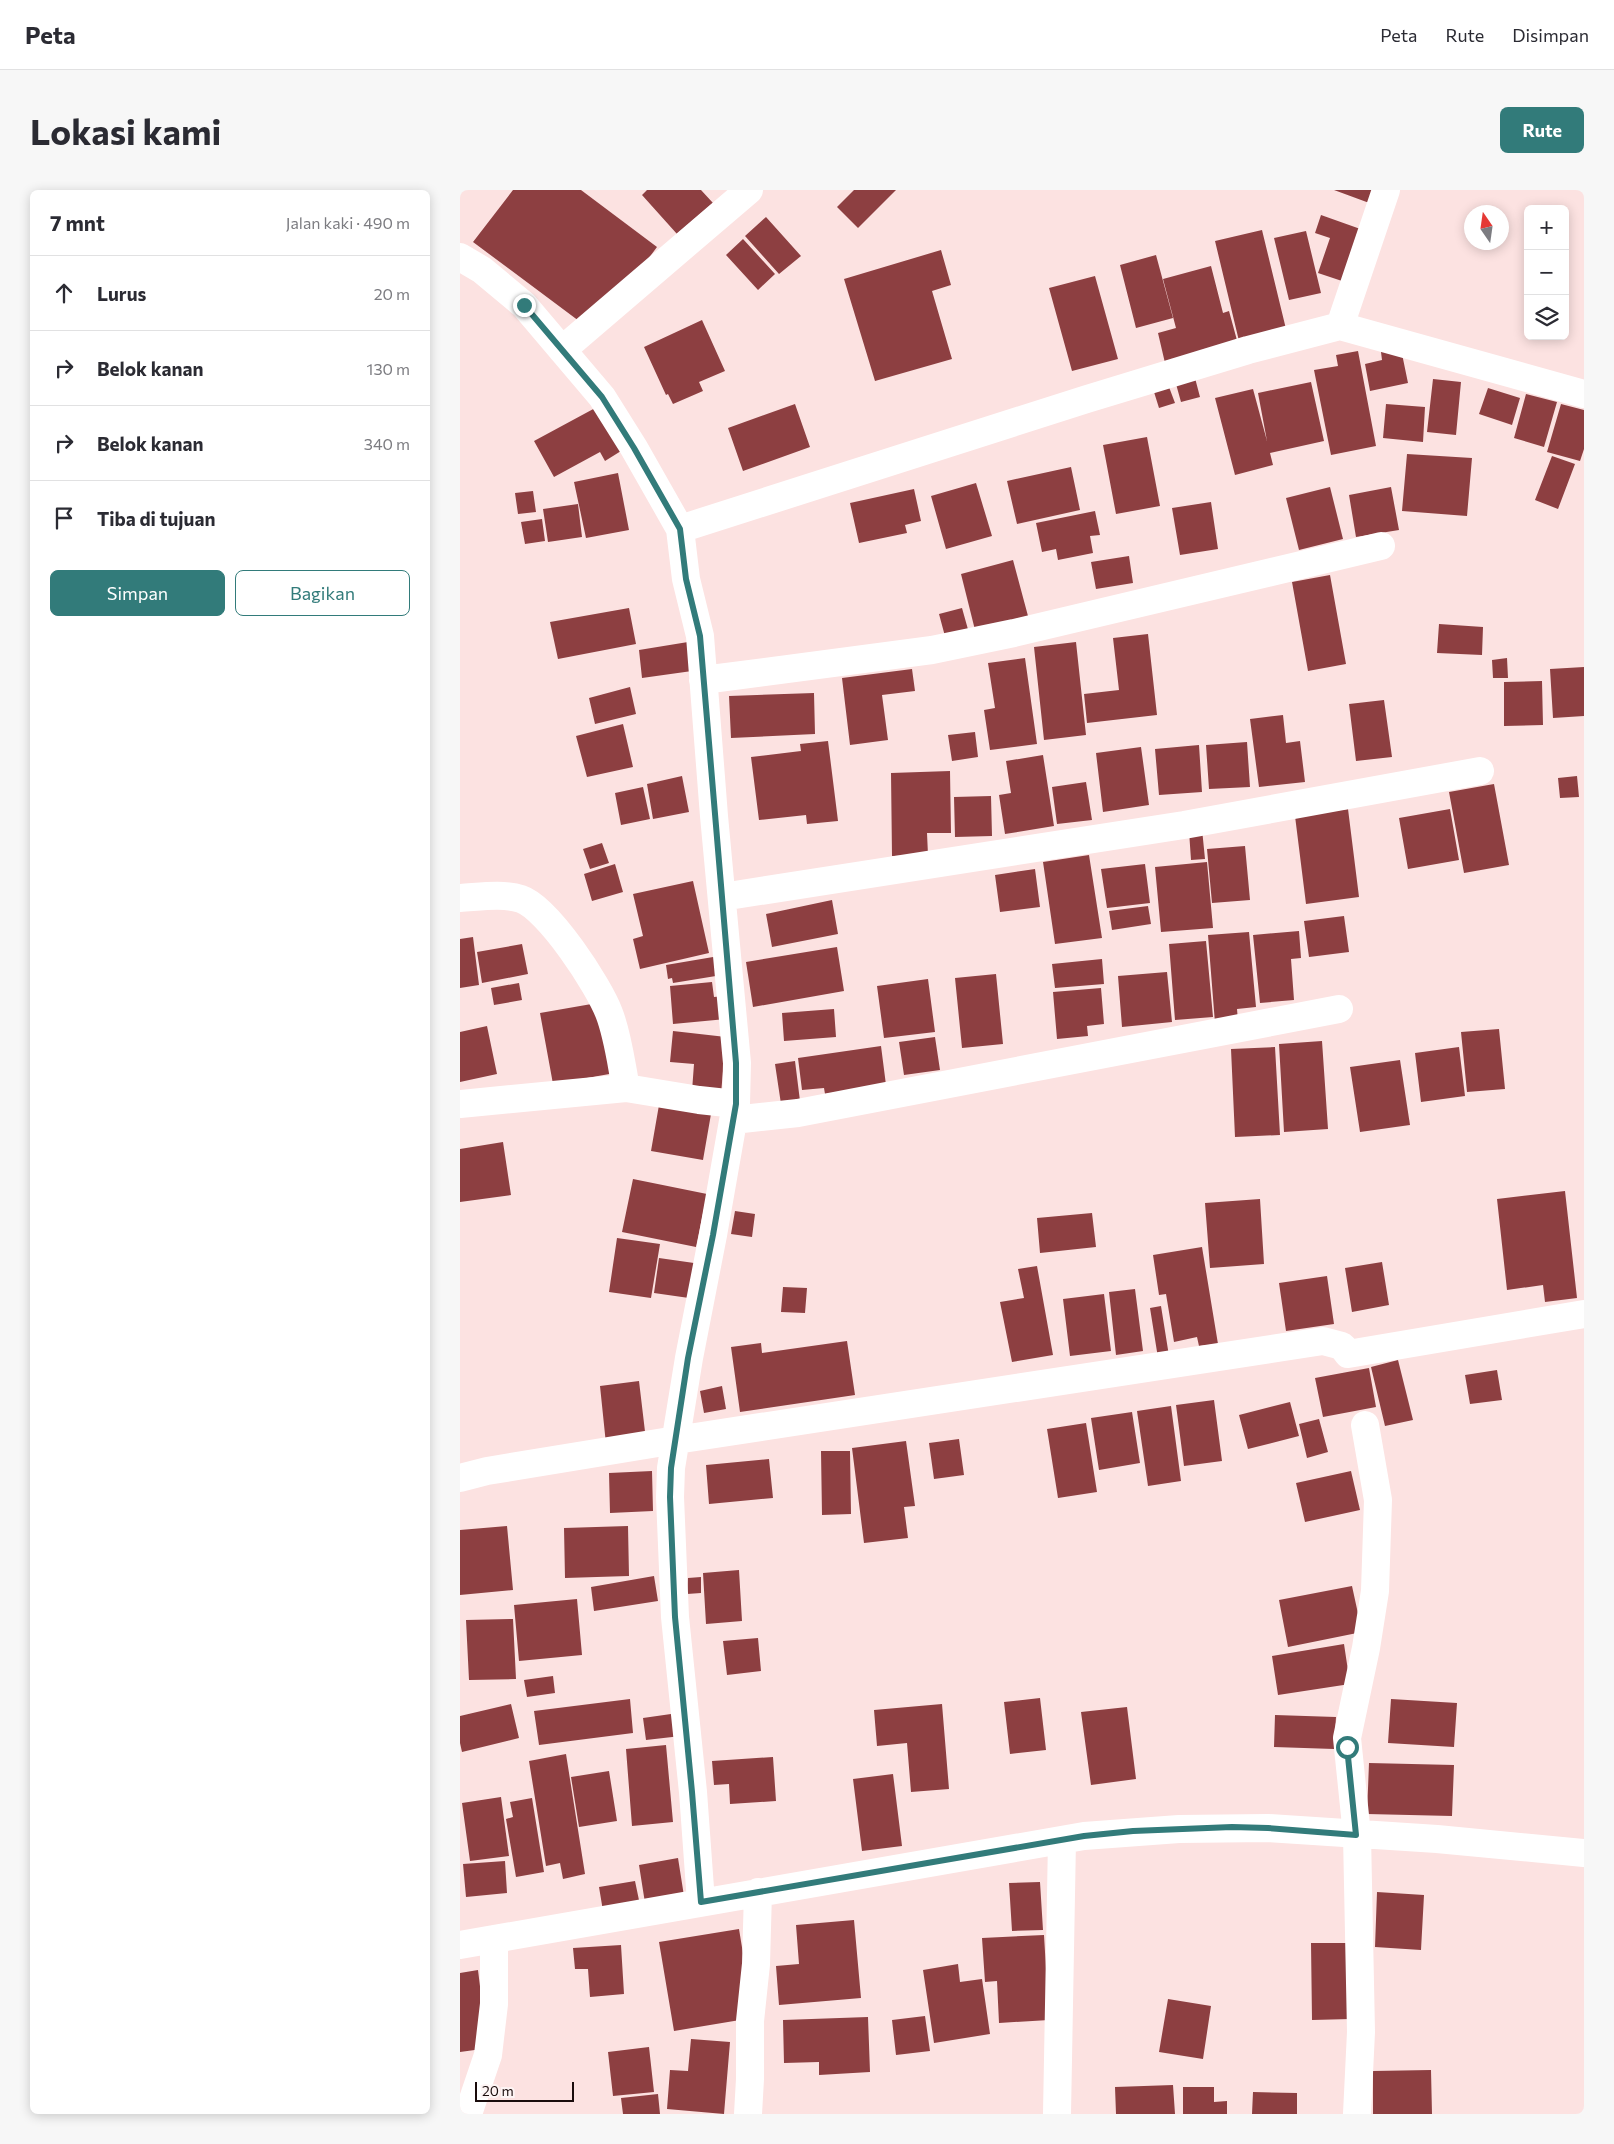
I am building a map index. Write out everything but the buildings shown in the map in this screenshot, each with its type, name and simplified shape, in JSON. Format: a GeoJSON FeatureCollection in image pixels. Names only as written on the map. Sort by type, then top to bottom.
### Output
{"type":"FeatureCollection","features":[{"type":"Feature","properties":{"kind":"street"},"geometry":{"type":"LineString","coordinates":[[562,350],[749,190]]}},
{"type":"Feature","properties":{"kind":"street"},"geometry":{"type":"LineString","coordinates":[[1340,326],[1386,190]]}},
{"type":"Feature","properties":{"kind":"street"},"geometry":{"type":"LineString","coordinates":[[460,256],[482,270],[524,305],[602,397],[634,448],[680,529],[686,579],[698,627],[736,1055],[735,1112],[688,1358],[671,1468],[670,1541],[675,1617],[701,1902]]}},
{"type":"Feature","properties":{"kind":"street"},"geometry":{"type":"LineString","coordinates":[[680,529],[1087,399],[1256,348],[1340,326],[1584,394]]}},
{"type":"Feature","properties":{"kind":"street"},"geometry":{"type":"LineString","coordinates":[[703,680],[932,650],[1014,633],[1382,546]]}},
{"type":"Feature","properties":{"kind":"street"},"geometry":{"type":"LineString","coordinates":[[722,897],[1184,825],[1480,771]]}},
{"type":"Feature","properties":{"kind":"street"},"geometry":{"type":"LineString","coordinates":[[460,898],[493,896],[522,899],[532,904],[545,917],[574,952],[609,1012],[626,1088]]}},
{"type":"Feature","properties":{"kind":"street"},"geometry":{"type":"LineString","coordinates":[[460,1104],[626,1088],[699,1100],[735,1112],[798,1113],[1339,1009]]}},
{"type":"Feature","properties":{"kind":"street"},"geometry":{"type":"LineString","coordinates":[[460,1478],[487,1471],[676,1440],[1324,1341],[1342,1346],[1348,1354],[1584,1314]]}},
{"type":"Feature","properties":{"kind":"street"},"geometry":{"type":"LineString","coordinates":[[1357,2114],[1362,2032],[1356,1835],[1347,1738],[1375,1591],[1378,1500],[1365,1425]]}},
{"type":"Feature","properties":{"kind":"street"},"geometry":{"type":"LineString","coordinates":[[460,1945],[1062,1840],[1133,1831],[1232,1827],[1268,1828],[1437,1839],[1584,1853]]}},
{"type":"Feature","properties":{"kind":"street"},"geometry":{"type":"LineString","coordinates":[[1057,2114],[1062,1840]]}},
{"type":"Feature","properties":{"kind":"street"},"geometry":{"type":"LineString","coordinates":[[748,2114],[750,2021],[756,1964],[758,1892]]}},
{"type":"Feature","properties":{"kind":"street"},"geometry":{"type":"LineString","coordinates":[[468,2114],[488,2055],[494,2004],[494,1939]]}},
{"type":"Feature","properties":{"kind":"route"},"geometry":{"type":"LineString","coordinates":[[524,305],[602,397],[634,448],[680,529],[686,579],[700,636],[736,1063],[736,1104],[713,1235],[688,1358],[671,1468],[670,1541],[675,1617],[701,1902],[1084,1836],[1133,1831],[1232,1827],[1356,1835],[1347,1747]]}}]}
